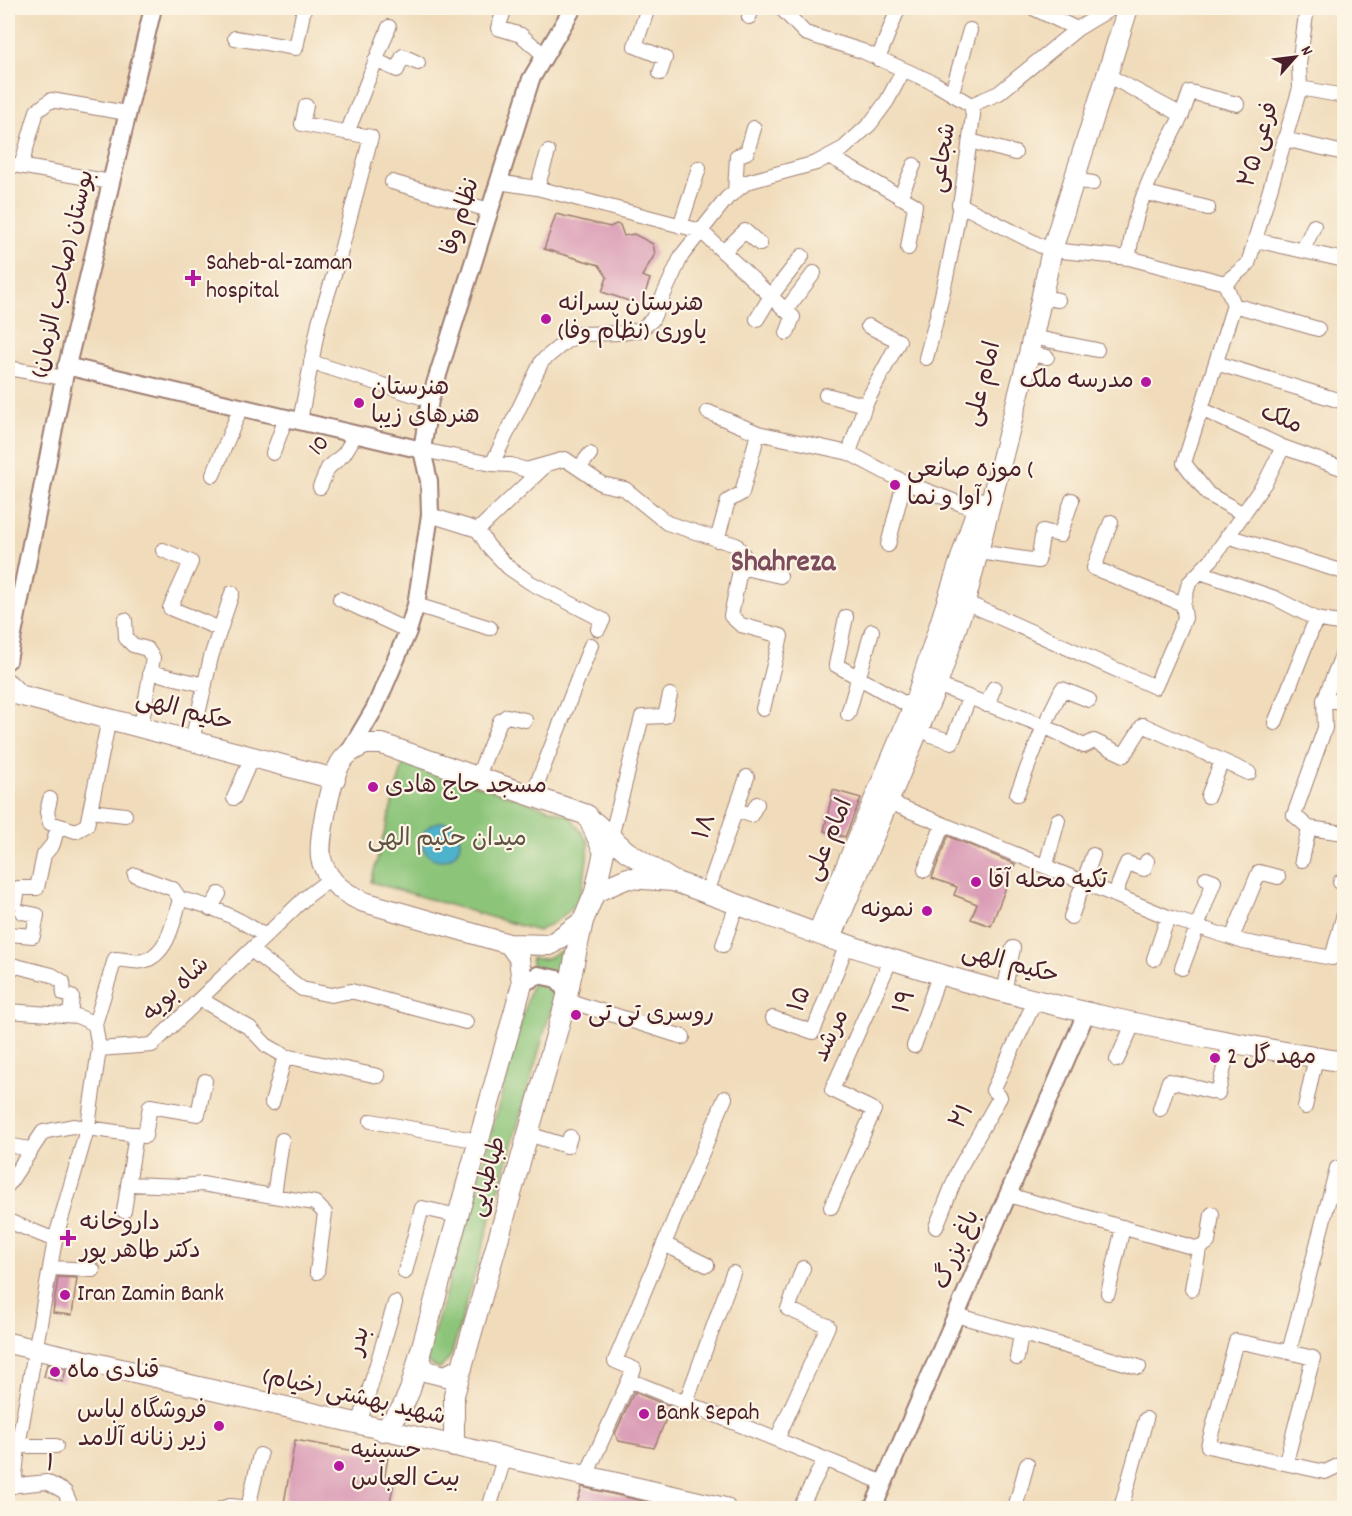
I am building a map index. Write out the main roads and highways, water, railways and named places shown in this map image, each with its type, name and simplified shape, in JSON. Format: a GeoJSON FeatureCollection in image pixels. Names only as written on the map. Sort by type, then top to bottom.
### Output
{"type":"FeatureCollection","features":[{"type":"Feature","properties":{"kind":"main road","name":"امام علی"},"geometry":{"type":"LineString","coordinates":[[832,938],[913,708],[977,510],[1113,8]]}},
{"type":"Feature","properties":{"kind":"main road"},"geometry":{"type":"LineString","coordinates":[[832,938],[937,685],[966,602],[1049,298],[1047,248],[1073,180],[1105,74],[1128,8]]}},
{"type":"Feature","properties":{"kind":"main road","name":"حکیم الهی"},"geometry":{"type":"LineString","coordinates":[[12,693],[336,779]]}},
{"type":"Feature","properties":{"kind":"main road"},"geometry":{"type":"LineString","coordinates":[[587,815],[604,852],[595,892],[584,921],[550,945],[509,944],[364,902],[345,893],[330,879],[322,862],[319,843],[340,764],[349,752],[365,744],[382,744],[533,794],[587,815],[626,851],[673,881]]}},
{"type":"Feature","properties":{"kind":"main road"},"geometry":{"type":"LineString","coordinates":[[595,892],[628,878],[673,881]]}},
{"type":"Feature","properties":{"kind":"main road","name":"حکیم الهی"},"geometry":{"type":"LineString","coordinates":[[673,881],[891,959],[1005,992],[1230,1042],[1344,1062]]}},
{"type":"Feature","properties":{"kind":"main road","name":"طباطبایی"},"geometry":{"type":"LineString","coordinates":[[454,1447],[454,1395],[567,997],[584,921]]}},
{"type":"Feature","properties":{"kind":"main road","name":"طباطبایی"},"geometry":{"type":"LineString","coordinates":[[383,1431],[402,1408],[419,1356],[522,984],[519,958],[509,944]]}},
{"type":"Feature","properties":{"kind":"main road","name":"شهید بهشتی (خیام)"},"geometry":{"type":"LineString","coordinates":[[8,1343],[725,1509]]}},
{"type":"Feature","properties":{"kind":"main road"},"geometry":{"type":"LineString","coordinates":[[419,1356],[425,1371],[445,1376],[462,1368]]}},
{"type":"Feature","properties":{"kind":"water"},"geometry":{"type":"Polygon","coordinates":[[[441,822],[455,827],[460,841],[455,855],[441,860],[427,855],[422,841],[427,827],[441,822]]]}},
{"type":"Feature","properties":{"kind":"place","name":"Saheb-al-zaman hospital"},"geometry":{"type":"Point","coordinates":[193,278]}},
{"type":"Feature","properties":{"kind":"place","name":"هنرستان پسرانه یاوری (نظام وفا)"},"geometry":{"type":"Point","coordinates":[546,319]}},
{"type":"Feature","properties":{"kind":"place","name":"مدرسه ملک"},"geometry":{"type":"Point","coordinates":[1146,382]}},
{"type":"Feature","properties":{"kind":"place","name":"هنرستان هنرهای زیبا"},"geometry":{"type":"Point","coordinates":[359,403]}},
{"type":"Feature","properties":{"kind":"place","name":"موزه صانعی ( آوا و نما )"},"geometry":{"type":"Point","coordinates":[895,485]}},
{"type":"Feature","properties":{"kind":"place","name":"مسجد حاج هادی"},"geometry":{"type":"Point","coordinates":[373,787]}},
{"type":"Feature","properties":{"kind":"place","name":"تکیه محله آقا"},"geometry":{"type":"Point","coordinates":[976,882]}},
{"type":"Feature","properties":{"kind":"place","name":"نمونه"},"geometry":{"type":"Point","coordinates":[927,911]}},
{"type":"Feature","properties":{"kind":"place","name":"روسری تی تی"},"geometry":{"type":"Point","coordinates":[576,1015]}},
{"type":"Feature","properties":{"kind":"place","name":"مهد گل 2"},"geometry":{"type":"Point","coordinates":[1215,1058]}},
{"type":"Feature","properties":{"kind":"place","name":"داروخانه دکتر طاهر پور"},"geometry":{"type":"Point","coordinates":[68,1238]}},
{"type":"Feature","properties":{"kind":"place","name":"Iran Zamin Bank"},"geometry":{"type":"Point","coordinates":[65,1295]}},
{"type":"Feature","properties":{"kind":"place","name":"قنادی ماه"},"geometry":{"type":"Point","coordinates":[55,1372]}},
{"type":"Feature","properties":{"kind":"place","name":"Bank Sepah"},"geometry":{"type":"Point","coordinates":[644,1414]}},
{"type":"Feature","properties":{"kind":"place","name":"فروشگاه لباس زیر زنانه آلامد"},"geometry":{"type":"Point","coordinates":[219,1426]}},
{"type":"Feature","properties":{"kind":"place","name":"حسینیه بیت العباس"},"geometry":{"type":"Point","coordinates":[339,1466]}},
{"type":"Feature","properties":{"kind":"district","name":"Shahreza"},"geometry":{"type":"Point","coordinates":[783,564]}},
{"type":"Feature","properties":{"kind":"park label","name":"میدان حکیم الهی"},"geometry":{"type":"Point","coordinates":[447,840]}}]}
